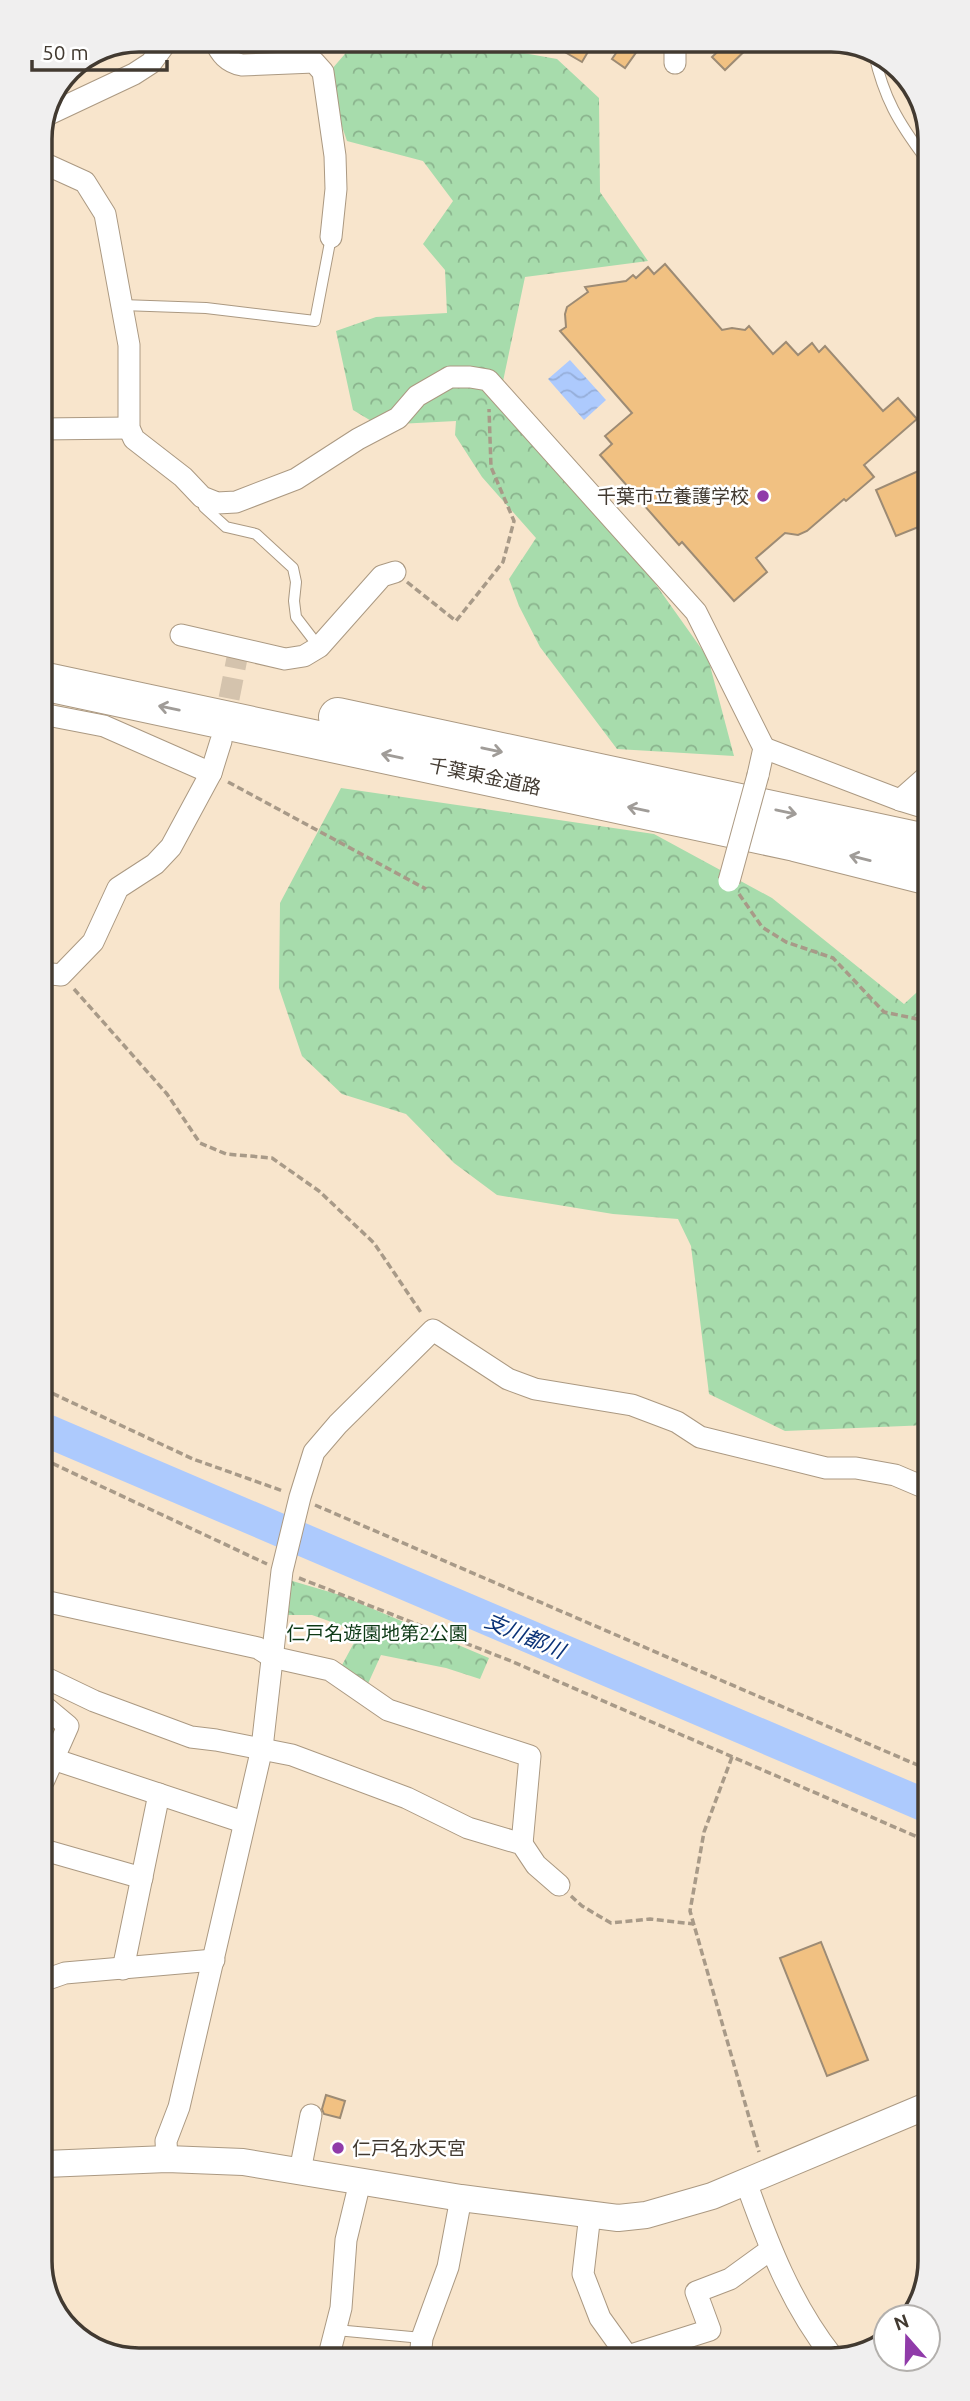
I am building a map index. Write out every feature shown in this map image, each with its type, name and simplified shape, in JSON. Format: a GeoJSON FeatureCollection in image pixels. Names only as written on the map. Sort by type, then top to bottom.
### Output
{"type":"FeatureCollection","features":[{"type":"Feature","properties":{"kind":"highway","name":"千葉東金道路"},"geometry":{"type":"LineString","coordinates":[[53,657],[918,841]]}},
{"type":"Feature","properties":{"kind":"highway","name":"千葉東金道路"},"geometry":{"type":"LineString","coordinates":[[53,683],[782,839],[918,873]]}},
{"type":"Feature","properties":{"kind":"street"},"geometry":{"type":"LineString","coordinates":[[58,110],[134,74],[151,63],[157,53]]}},
{"type":"Feature","properties":{"kind":"street"},"geometry":{"type":"LineString","coordinates":[[220,53],[232,63],[242,65],[314,62],[323,72],[335,156],[336,188],[331,237]]}},
{"type":"Feature","properties":{"kind":"street"},"geometry":{"type":"LineString","coordinates":[[675,53],[675,63]]}},
{"type":"Feature","properties":{"kind":"street"},"geometry":{"type":"LineString","coordinates":[[53,168],[85,182],[106,214],[129,345],[129,428],[134,439],[183,477],[202,497],[217,503],[236,502],[296,479],[358,439],[398,418],[417,396],[442,381],[450,377],[488,380],[696,612],[764,748],[729,881]]}},
{"type":"Feature","properties":{"kind":"street"},"geometry":{"type":"LineString","coordinates":[[53,429],[129,428]]}},
{"type":"Feature","properties":{"kind":"street"},"geometry":{"type":"LineString","coordinates":[[181,635],[285,659],[303,656],[319,647],[382,576],[395,572]]}},
{"type":"Feature","properties":{"kind":"street"},"geometry":{"type":"LineString","coordinates":[[53,716],[104,726],[211,773]]}},
{"type":"Feature","properties":{"kind":"street"},"geometry":{"type":"LineString","coordinates":[[53,973],[93,942],[118,888],[155,864],[171,847],[211,773],[220,741]]}},
{"type":"Feature","properties":{"kind":"street"},"geometry":{"type":"LineString","coordinates":[[764,748],[918,806]]}},
{"type":"Feature","properties":{"kind":"street"},"geometry":{"type":"LineString","coordinates":[[900,800],[918,784]]}},
{"type":"Feature","properties":{"kind":"street"},"geometry":{"type":"LineString","coordinates":[[167,2159],[166,2141],[179,2107],[262,1748],[282,1571],[314,1452],[433,1330],[508,1379],[535,1389],[632,1405],[677,1422],[700,1437],[826,1468],[856,1468],[895,1475],[918,1485]]}},
{"type":"Feature","properties":{"kind":"street"},"geometry":{"type":"LineString","coordinates":[[53,1608],[258,1648],[272,1657],[330,1670],[388,1710],[530,1756],[522,1844]]}},
{"type":"Feature","properties":{"kind":"street"},"geometry":{"type":"LineString","coordinates":[[53,1681],[94,1701],[191,1737],[292,1755],[407,1798],[468,1828],[522,1844],[537,1864],[559,1885]]}},
{"type":"Feature","properties":{"kind":"street"},"geometry":{"type":"LineString","coordinates":[[53,1714],[68,1726],[53,1759],[243,1822]]}},
{"type":"Feature","properties":{"kind":"street"},"geometry":{"type":"LineString","coordinates":[[123,1969],[159,1794]]}},
{"type":"Feature","properties":{"kind":"street"},"geometry":{"type":"LineString","coordinates":[[53,1853],[142,1878]]}},
{"type":"Feature","properties":{"kind":"street"},"geometry":{"type":"LineString","coordinates":[[53,1977],[65,1973],[214,1960]]}},
{"type":"Feature","properties":{"kind":"street"},"geometry":{"type":"LineString","coordinates":[[53,2165],[167,2159],[243,2162],[461,2198],[618,2218],[678,2207],[748,2170],[918,2109]]}},
{"type":"Feature","properties":{"kind":"street"},"geometry":{"type":"LineString","coordinates":[[300,2171],[310,2115]]}},
{"type":"Feature","properties":{"kind":"street"},"geometry":{"type":"LineString","coordinates":[[748,2170],[770,2250],[793,2296],[826,2348]]}},
{"type":"Feature","properties":{"kind":"street"},"geometry":{"type":"LineString","coordinates":[[331,2348],[341,2308],[346,2240],[360,2182]]}},
{"type":"Feature","properties":{"kind":"street"},"geometry":{"type":"LineString","coordinates":[[421,2348],[448,2267],[461,2198]]}},
{"type":"Feature","properties":{"kind":"street"},"geometry":{"type":"LineString","coordinates":[[590,2214],[583,2274],[600,2318],[622,2348]]}},
{"type":"Feature","properties":{"kind":"street"},"geometry":{"type":"LineString","coordinates":[[655,2348],[710,2330],[696,2292],[730,2279],[770,2250]]}},
{"type":"Feature","properties":{"kind":"lane"},"geometry":{"type":"LineString","coordinates":[[877,66],[881,84],[899,124],[918,149]]}},
{"type":"Feature","properties":{"kind":"lane"},"geometry":{"type":"LineString","coordinates":[[122,305],[205,308],[315,321],[331,237]]}},
{"type":"Feature","properties":{"kind":"lane"},"geometry":{"type":"LineString","coordinates":[[202,497],[204,507],[226,527],[256,534],[293,569],[296,582],[296,617],[319,647]]}},
{"type":"Feature","properties":{"kind":"lane"},"geometry":{"type":"LineString","coordinates":[[336,2330],[421,2348]]}},
{"type":"Feature","properties":{"kind":"path"},"geometry":{"type":"LineString","coordinates":[[395,572],[456,621],[503,562],[514,521],[491,467],[488,380]]}},
{"type":"Feature","properties":{"kind":"path"},"geometry":{"type":"LineString","coordinates":[[211,773],[426,889]]}},
{"type":"Feature","properties":{"kind":"path"},"geometry":{"type":"LineString","coordinates":[[729,881],[762,927],[786,942],[833,958],[884,1012],[918,1019]]}},
{"type":"Feature","properties":{"kind":"path"},"geometry":{"type":"LineString","coordinates":[[53,975],[167,1094],[200,1143],[226,1154],[272,1158],[319,1191],[374,1243],[433,1330]]}},
{"type":"Feature","properties":{"kind":"path"},"geometry":{"type":"LineString","coordinates":[[53,1394],[193,1459],[300,1497],[407,1546],[918,1765]]}},
{"type":"Feature","properties":{"kind":"path"},"geometry":{"type":"LineString","coordinates":[[53,1464],[282,1571],[511,1661],[918,1837]]}},
{"type":"Feature","properties":{"kind":"path"},"geometry":{"type":"LineString","coordinates":[[732,1757],[704,1832],[690,1911],[760,2154],[748,2170]]}},
{"type":"Feature","properties":{"kind":"path"},"geometry":{"type":"LineString","coordinates":[[559,1885],[582,1906],[611,1923],[650,1919],[694,1924]]}},
{"type":"Feature","properties":{"kind":"green space"},"geometry":{"type":"Polygon","coordinates":[[[346,53],[523,53],[557,59],[599,98],[600,192],[648,261],[525,277],[498,405],[632,551],[708,658],[734,756],[617,749],[540,647],[519,606],[509,579],[536,538],[482,477],[455,435],[456,421],[378,425],[353,410],[336,331],[376,317],[447,313],[445,270],[423,244],[453,201],[423,161],[347,141],[325,77],[346,53]]]}},
{"type":"Feature","properties":{"kind":"green space"},"geometry":{"type":"Polygon","coordinates":[[[341,788],[654,834],[772,898],[904,1004],[918,991],[918,1425],[785,1431],[709,1394],[691,1246],[678,1219],[613,1214],[497,1195],[454,1163],[406,1114],[342,1094],[302,1056],[279,988],[280,903],[341,788]]]}},
{"type":"Feature","properties":{"kind":"green space","name":"仁戸名遊園地第2公園"},"geometry":{"type":"Polygon","coordinates":[[[289,1580],[340,1595],[489,1658],[480,1679],[446,1668],[381,1655],[366,1688],[341,1667],[356,1639],[351,1629],[312,1615],[283,1615],[289,1580]]]}},
{"type":"Feature","properties":{"kind":"water"},"geometry":{"type":"Polygon","coordinates":[[[570,360],[606,400],[584,420],[548,379],[570,360]]]}},
{"type":"Feature","properties":{"kind":"building"},"geometry":{"type":"Polygon","coordinates":[[[566,53],[587,53],[582,62],[566,53]]]}},
{"type":"Feature","properties":{"kind":"building"},"geometry":{"type":"Polygon","coordinates":[[[616,53],[636,53],[625,68],[612,59],[616,53]]]}},
{"type":"Feature","properties":{"kind":"building"},"geometry":{"type":"Polygon","coordinates":[[[716,53],[743,53],[725,70],[712,57],[716,53]]]}},
{"type":"Feature","properties":{"kind":"building"},"geometry":{"type":"Polygon","coordinates":[[[665,264],[722,330],[745,330],[749,326],[773,354],[786,342],[798,355],[812,343],[819,352],[825,346],[883,411],[898,398],[917,419],[864,465],[874,477],[807,531],[798,535],[785,533],[756,558],[767,572],[734,601],[682,542],[679,545],[600,455],[612,444],[605,436],[632,413],[560,331],[566,327],[567,307],[588,292],[585,287],[626,281],[633,275],[636,278],[648,267],[654,274],[665,264]]]}},
{"type":"Feature","properties":{"kind":"building"},"geometry":{"type":"Polygon","coordinates":[[[918,471],[918,527],[896,536],[876,490],[918,471]]]}},
{"type":"Feature","properties":{"kind":"building"},"geometry":{"type":"Polygon","coordinates":[[[821,1942],[868,2060],[827,2076],[780,1958],[821,1942]]]}},
{"type":"Feature","properties":{"kind":"building"},"geometry":{"type":"Polygon","coordinates":[[[326,2095],[345,2101],[340,2118],[324,2114],[322,2109],[326,2095]]]}},
{"type":"Feature","properties":{"kind":"waterway","name":"支川都川"},"geometry":{"type":"LineString","coordinates":[[53,1433],[918,1802]]}},
{"type":"Feature","properties":{"kind":"tunnel"},"geometry":{"type":"LineString","coordinates":[[223,729],[239,648]]}},
{"type":"Feature","properties":{"kind":"place","name":"千葉市立養護学校"},"geometry":{"type":"Point","coordinates":[763,496]}},
{"type":"Feature","properties":{"kind":"place","name":"仁戸名水天宮"},"geometry":{"type":"Point","coordinates":[338,2148]}}]}
